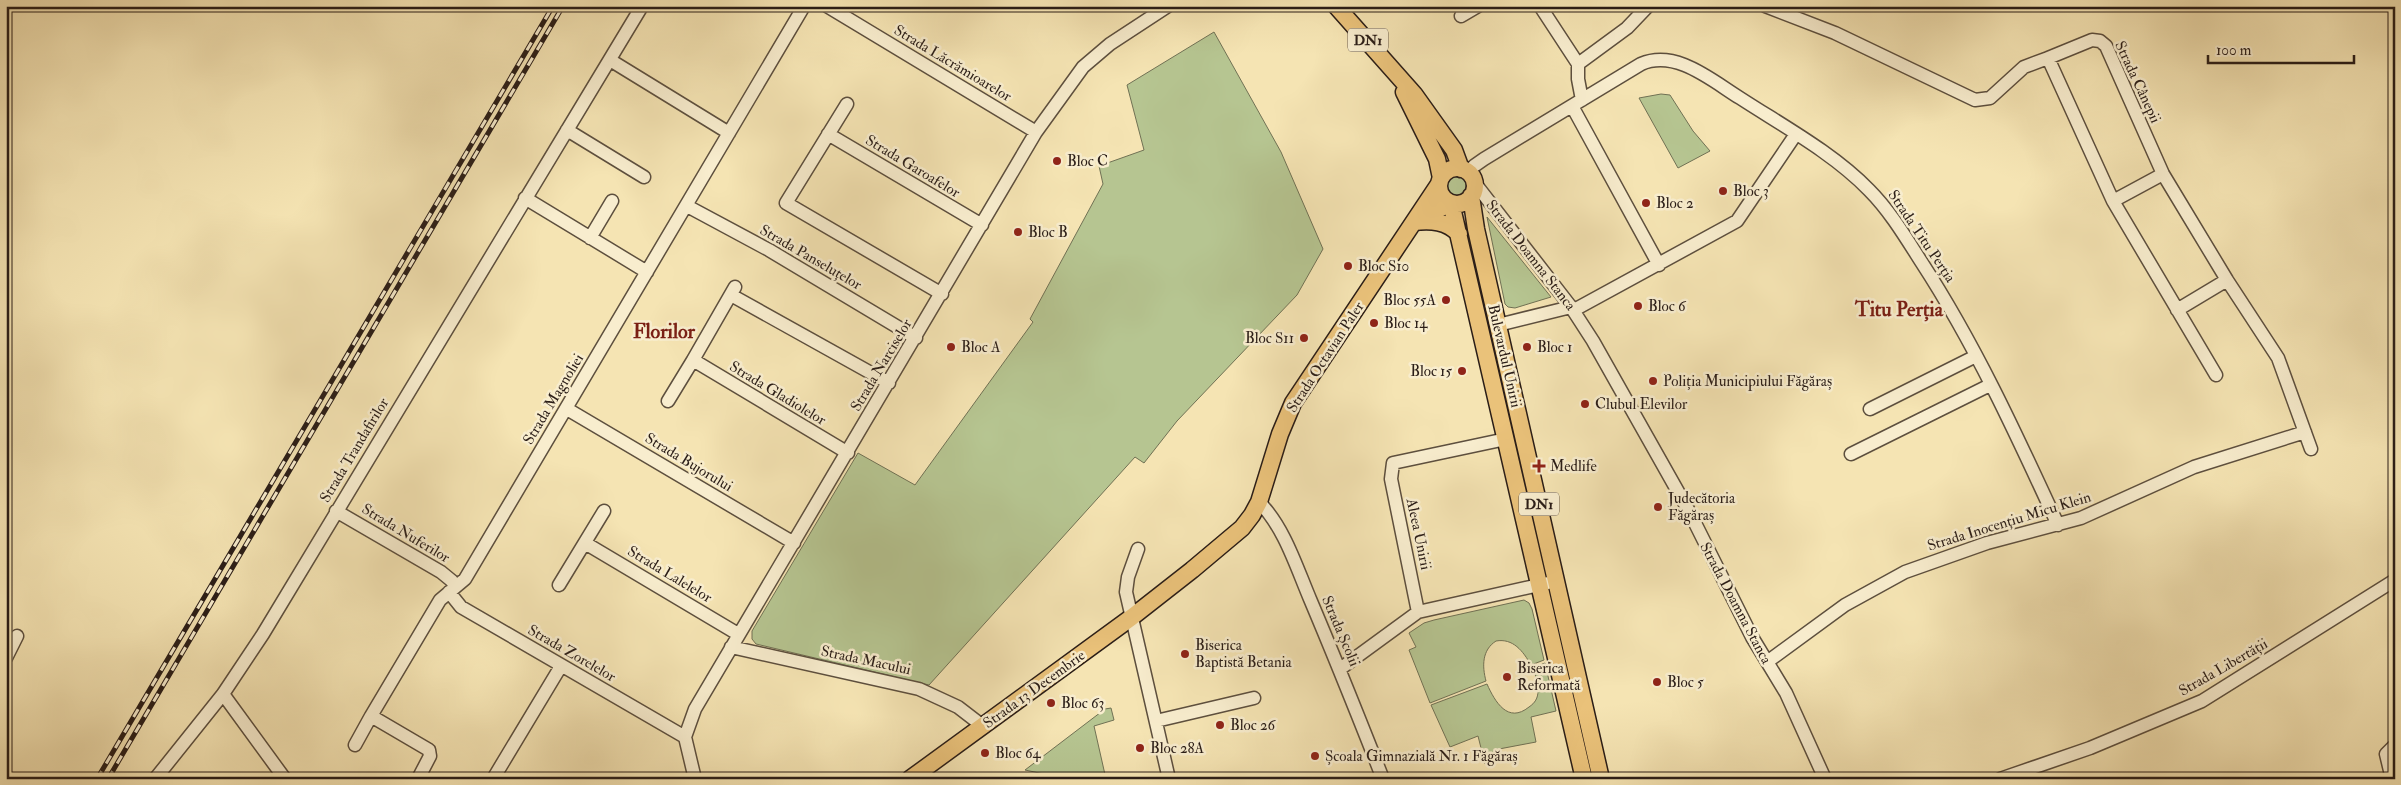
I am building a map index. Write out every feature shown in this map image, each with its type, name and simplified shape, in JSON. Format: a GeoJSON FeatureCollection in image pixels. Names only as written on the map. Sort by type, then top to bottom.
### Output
{"type":"FeatureCollection","features":[{"type":"Feature","properties":{"kind":"main road","name":"Strada Doamna Stanca"},"geometry":{"type":"LineString","coordinates":[[1336,6],[1398,76],[1436,124],[1457,156],[1469,180]]}},
{"type":"Feature","properties":{"kind":"main road","name":"Strada Doamna Stanca"},"geometry":{"type":"LineString","coordinates":[[1398,76],[1437,159],[1440,181]]}},
{"type":"Feature","properties":{"kind":"main road"},"geometry":{"type":"LineString","coordinates":[[1412,223],[1451,203],[1462,203],[1469,180],[1449,170],[1440,181]]}},
{"type":"Feature","properties":{"kind":"main road","name":"Bulevardul Unirii"},"geometry":{"type":"LineString","coordinates":[[1469,180],[1476,229],[1601,779]]}},
{"type":"Feature","properties":{"kind":"main road","name":"DN1"},"geometry":{"type":"LineString","coordinates":[[1440,181],[1442,196],[1451,203]]}},
{"type":"Feature","properties":{"kind":"main road","name":"Strada Octavian Paler"},"geometry":{"type":"LineString","coordinates":[[1259,502],[1280,434],[1294,402],[1440,181]]}},
{"type":"Feature","properties":{"kind":"main road","name":"Bulevardul Unirii"},"geometry":{"type":"LineString","coordinates":[[1451,203],[1584,779]]}},
{"type":"Feature","properties":{"kind":"main road"},"geometry":{"type":"LineString","coordinates":[[1412,223],[1438,222],[1451,227],[1458,234]]}},
{"type":"Feature","properties":{"kind":"main road","name":"Strada 13 Decembrie"},"geometry":{"type":"LineString","coordinates":[[910,779],[984,727],[1132,617],[1236,533],[1249,521],[1259,502]]}},
{"type":"Feature","properties":{"kind":"main road","name":"Strada 13 Decembrie"},"geometry":{"type":"LineString","coordinates":[[922,779],[936,761]]}},
{"type":"Feature","properties":{"kind":"street","name":"Strada Trandafirilor"},"geometry":{"type":"LineString","coordinates":[[155,779],[223,694],[263,634],[642,6]]}},
{"type":"Feature","properties":{"kind":"street","name":"Strada Magnoliei"},"geometry":{"type":"LineString","coordinates":[[355,745],[440,600],[465,578],[688,206],[728,133],[804,6]]}},
{"type":"Feature","properties":{"kind":"street","name":"Strada Lăcrămioarelor"},"geometry":{"type":"LineString","coordinates":[[827,6],[1036,132]]}},
{"type":"Feature","properties":{"kind":"street","name":"Strada Narciselor"},"geometry":{"type":"LineString","coordinates":[[685,737],[695,709],[738,634],[848,453],[1036,132],[1084,67],[1110,44],[1168,6]]}},
{"type":"Feature","properties":{"kind":"street"},"geometry":{"type":"LineString","coordinates":[[1461,16],[1478,6]]}},
{"type":"Feature","properties":{"kind":"street"},"geometry":{"type":"LineString","coordinates":[[1540,6],[1578,64],[1577,103],[1659,265]]}},
{"type":"Feature","properties":{"kind":"street"},"geometry":{"type":"LineString","coordinates":[[1578,64],[1627,28],[1648,6]]}},
{"type":"Feature","properties":{"kind":"street"},"geometry":{"type":"LineString","coordinates":[[1765,6],[1835,33],[1975,100],[1990,98],[2024,67],[2048,58],[2114,201],[2216,375]]}},
{"type":"Feature","properties":{"kind":"street","name":"Strada Cânepii"},"geometry":{"type":"LineString","coordinates":[[2048,58],[2092,40],[2103,43],[2163,174],[2227,280],[2278,358],[2311,449]]}},
{"type":"Feature","properties":{"kind":"street"},"geometry":{"type":"LineString","coordinates":[[610,60],[728,133]]}},
{"type":"Feature","properties":{"kind":"street","name":"Strada Titu Perția"},"geometry":{"type":"LineString","coordinates":[[1469,180],[1479,162],[1641,64],[1654,60],[1667,60],[1702,74],[1796,134],[1859,180],[1878,200],[1929,274],[1976,356],[2058,525]]}},
{"type":"Feature","properties":{"kind":"street"},"geometry":{"type":"LineString","coordinates":[[847,104],[786,203],[942,294]]}},
{"type":"Feature","properties":{"kind":"street"},"geometry":{"type":"LineString","coordinates":[[567,130],[644,176]]}},
{"type":"Feature","properties":{"kind":"street","name":"Strada Garoafelor"},"geometry":{"type":"LineString","coordinates":[[828,134],[982,225]]}},
{"type":"Feature","properties":{"kind":"street"},"geometry":{"type":"LineString","coordinates":[[1498,325],[1573,308],[1659,265],[1737,221],[1796,134]]}},
{"type":"Feature","properties":{"kind":"street"},"geometry":{"type":"LineString","coordinates":[[2114,201],[2163,174]]}},
{"type":"Feature","properties":{"kind":"street","name":"Strada Doamna Stanca"},"geometry":{"type":"LineString","coordinates":[[1469,180],[1573,308],[1631,406],[1690,513],[1767,662],[1799,719],[1825,779]]}},
{"type":"Feature","properties":{"kind":"street"},"geometry":{"type":"LineString","coordinates":[[525,198],[647,272]]}},
{"type":"Feature","properties":{"kind":"street"},"geometry":{"type":"LineString","coordinates":[[590,238],[612,201]]}},
{"type":"Feature","properties":{"kind":"street","name":"Strada Panseluțelor"},"geometry":{"type":"LineString","coordinates":[[688,206],[769,250],[916,338]]}},
{"type":"Feature","properties":{"kind":"street"},"geometry":{"type":"LineString","coordinates":[[2177,310],[2227,280]]}},
{"type":"Feature","properties":{"kind":"street"},"geometry":{"type":"LineString","coordinates":[[668,401],[733,291],[889,383]]}},
{"type":"Feature","properties":{"kind":"street"},"geometry":{"type":"LineString","coordinates":[[1870,410],[1976,356]]}},
{"type":"Feature","properties":{"kind":"street","name":"Strada Gladiolelor"},"geometry":{"type":"LineString","coordinates":[[693,360],[848,453]]}},
{"type":"Feature","properties":{"kind":"street"},"geometry":{"type":"LineString","coordinates":[[1851,454],[1990,385]]}},
{"type":"Feature","properties":{"kind":"street","name":"Strada Bujorului"},"geometry":{"type":"LineString","coordinates":[[567,409],[794,543]]}},
{"type":"Feature","properties":{"kind":"street","name":"Strada Inocențiu Micu Klein"},"geometry":{"type":"LineString","coordinates":[[1767,662],[1845,605],[1905,572],[1968,549],[2058,525],[2102,510],[2194,468],[2305,432]]}},
{"type":"Feature","properties":{"kind":"street","name":"Aleea Unirii"},"geometry":{"type":"LineString","coordinates":[[1418,612],[1391,479],[1390,472],[1393,464],[1506,439]]}},
{"type":"Feature","properties":{"kind":"street","name":"Strada Școlii"},"geometry":{"type":"LineString","coordinates":[[1259,502],[1271,516],[1287,546],[1342,674],[1383,779]]}},
{"type":"Feature","properties":{"kind":"street","name":"Strada Nuferilor"},"geometry":{"type":"LineString","coordinates":[[336,511],[442,572],[452,581],[452,590]]}},
{"type":"Feature","properties":{"kind":"street"},"geometry":{"type":"LineString","coordinates":[[559,585],[604,511]]}},
{"type":"Feature","properties":{"kind":"street","name":"DN1"},"geometry":{"type":"LineString","coordinates":[[1525,520],[1542,516]]}},
{"type":"Feature","properties":{"kind":"street","name":"Strada Lalelelor"},"geometry":{"type":"LineString","coordinates":[[585,543],[738,634]]}},
{"type":"Feature","properties":{"kind":"street"},"geometry":{"type":"LineString","coordinates":[[1138,549],[1126,584],[1169,779]]}},
{"type":"Feature","properties":{"kind":"street","name":"Strada Libertății"},"geometry":{"type":"LineString","coordinates":[[2000,779],[2062,759],[2194,705],[2395,580]]}},
{"type":"Feature","properties":{"kind":"street"},"geometry":{"type":"LineString","coordinates":[[1342,674],[1418,612],[1556,581]]}},
{"type":"Feature","properties":{"kind":"street","name":"Strada Zorelelor"},"geometry":{"type":"LineString","coordinates":[[452,590],[461,607],[685,737]]}},
{"type":"Feature","properties":{"kind":"street"},"geometry":{"type":"LineString","coordinates":[[6,658],[18,636]]}},
{"type":"Feature","properties":{"kind":"street","name":"Strada Macului"},"geometry":{"type":"LineString","coordinates":[[731,647],[920,689],[958,707],[984,727]]}},
{"type":"Feature","properties":{"kind":"street"},"geometry":{"type":"LineString","coordinates":[[493,779],[561,666]]}},
{"type":"Feature","properties":{"kind":"street"},"geometry":{"type":"LineString","coordinates":[[223,694],[285,779]]}},
{"type":"Feature","properties":{"kind":"street"},"geometry":{"type":"LineString","coordinates":[[1156,721],[1254,698]]}},
{"type":"Feature","properties":{"kind":"street"},"geometry":{"type":"LineString","coordinates":[[371,716],[429,750],[430,756],[418,779]]}},
{"type":"Feature","properties":{"kind":"street"},"geometry":{"type":"LineString","coordinates":[[685,737],[695,779]]}},
{"type":"Feature","properties":{"kind":"street"},"geometry":{"type":"LineString","coordinates":[[2392,779],[2386,754],[2395,746]]}},
{"type":"Feature","properties":{"kind":"green space"},"geometry":{"type":"Polygon","coordinates":[[[1214,32],[1281,152],[1323,249],[1297,295],[1177,421],[1144,463],[1135,457],[929,685],[756,644],[752,639],[752,631],[858,453],[915,485],[1033,322],[1030,319],[1103,184],[1099,166],[1144,150],[1127,85],[1214,32]]]}},
{"type":"Feature","properties":{"kind":"green space"},"geometry":{"type":"Polygon","coordinates":[[[1661,94],[1670,95],[1693,131],[1710,151],[1678,168],[1639,98],[1661,94]]]}},
{"type":"Feature","properties":{"kind":"green space"},"geometry":{"type":"Polygon","coordinates":[[[1456,175],[1463,178],[1466,185],[1463,192],[1456,195],[1449,192],[1446,185],[1449,178],[1456,175]]]}},
{"type":"Feature","properties":{"kind":"green space"},"geometry":{"type":"Polygon","coordinates":[[[1487,217],[1551,297],[1515,308],[1508,307],[1505,304],[1487,217]]]}},
{"type":"Feature","properties":{"kind":"green space"},"geometry":{"type":"Polygon","coordinates":[[[1470,233],[1534,514],[1529,514],[1465,235],[1470,233]]]}},
{"type":"Feature","properties":{"kind":"green space"},"geometry":{"type":"Polygon","coordinates":[[[1524,600],[1529,603],[1532,609],[1544,660],[1531,665],[1517,647],[1508,642],[1496,641],[1488,649],[1484,659],[1486,681],[1430,703],[1409,650],[1416,647],[1409,633],[1424,623],[1434,620],[1524,600]]]}},
{"type":"Feature","properties":{"kind":"green space"},"geometry":{"type":"Polygon","coordinates":[[[1545,663],[1556,711],[1531,717],[1536,742],[1499,749],[1499,751],[1490,753],[1492,762],[1485,764],[1478,736],[1450,747],[1431,705],[1487,684],[1494,698],[1503,709],[1515,713],[1521,712],[1536,700],[1538,685],[1533,668],[1545,663]]]}},
{"type":"Feature","properties":{"kind":"green space"},"geometry":{"type":"Polygon","coordinates":[[[1111,708],[1114,720],[1094,726],[1106,779],[1068,779],[1025,770],[1105,709],[1111,708]]]}},
{"type":"Feature","properties":{"kind":"railway"},"geometry":{"type":"LineString","coordinates":[[97,779],[553,6]]}},
{"type":"Feature","properties":{"kind":"railway"},"geometry":{"type":"LineString","coordinates":[[108,779],[563,6]]}},
{"type":"Feature","properties":{"kind":"place","name":"Bloc C"},"geometry":{"type":"Point","coordinates":[1057,161]}},
{"type":"Feature","properties":{"kind":"place","name":"Bloc 3"},"geometry":{"type":"Point","coordinates":[1723,191]}},
{"type":"Feature","properties":{"kind":"place","name":"Bloc 2"},"geometry":{"type":"Point","coordinates":[1646,203]}},
{"type":"Feature","properties":{"kind":"place","name":"Bloc B"},"geometry":{"type":"Point","coordinates":[1018,232]}},
{"type":"Feature","properties":{"kind":"place","name":"Bloc S10"},"geometry":{"type":"Point","coordinates":[1348,266]}},
{"type":"Feature","properties":{"kind":"place","name":"Bloc 55A"},"geometry":{"type":"Point","coordinates":[1446,300]}},
{"type":"Feature","properties":{"kind":"place","name":"Bloc 6"},"geometry":{"type":"Point","coordinates":[1638,306]}},
{"type":"Feature","properties":{"kind":"place","name":"Bloc 14"},"geometry":{"type":"Point","coordinates":[1374,323]}},
{"type":"Feature","properties":{"kind":"place","name":"Bloc S11"},"geometry":{"type":"Point","coordinates":[1304,338]}},
{"type":"Feature","properties":{"kind":"place","name":"Bloc A"},"geometry":{"type":"Point","coordinates":[951,347]}},
{"type":"Feature","properties":{"kind":"place","name":"Bloc 1"},"geometry":{"type":"Point","coordinates":[1527,347]}},
{"type":"Feature","properties":{"kind":"place","name":"Bloc 15"},"geometry":{"type":"Point","coordinates":[1462,371]}},
{"type":"Feature","properties":{"kind":"place","name":"Poliția Municipiului Făgăraș"},"geometry":{"type":"Point","coordinates":[1653,381]}},
{"type":"Feature","properties":{"kind":"place","name":"Clubul Elevilor"},"geometry":{"type":"Point","coordinates":[1585,404]}},
{"type":"Feature","properties":{"kind":"place","name":"Medlife"},"geometry":{"type":"Point","coordinates":[1539,466]}},
{"type":"Feature","properties":{"kind":"place","name":"Judecătoria Făgăraș"},"geometry":{"type":"Point","coordinates":[1658,507]}},
{"type":"Feature","properties":{"kind":"place","name":"Biserica Baptistă Betania"},"geometry":{"type":"Point","coordinates":[1185,654]}},
{"type":"Feature","properties":{"kind":"place","name":"Biserica Reformată"},"geometry":{"type":"Point","coordinates":[1507,677]}},
{"type":"Feature","properties":{"kind":"place","name":"Bloc 5"},"geometry":{"type":"Point","coordinates":[1657,682]}},
{"type":"Feature","properties":{"kind":"place","name":"Bloc 63"},"geometry":{"type":"Point","coordinates":[1051,703]}},
{"type":"Feature","properties":{"kind":"place","name":"Bloc 26"},"geometry":{"type":"Point","coordinates":[1220,725]}},
{"type":"Feature","properties":{"kind":"place","name":"Bloc 28A"},"geometry":{"type":"Point","coordinates":[1140,748]}},
{"type":"Feature","properties":{"kind":"place","name":"Bloc 64"},"geometry":{"type":"Point","coordinates":[985,753]}},
{"type":"Feature","properties":{"kind":"place","name":"Școala Gimnazială Nr. 1 Făgăraș"},"geometry":{"type":"Point","coordinates":[1315,756]}},
{"type":"Feature","properties":{"kind":"district","name":"Titu Perția"},"geometry":{"type":"Point","coordinates":[1899,309]}},
{"type":"Feature","properties":{"kind":"district","name":"Florilor"},"geometry":{"type":"Point","coordinates":[664,331]}}]}
